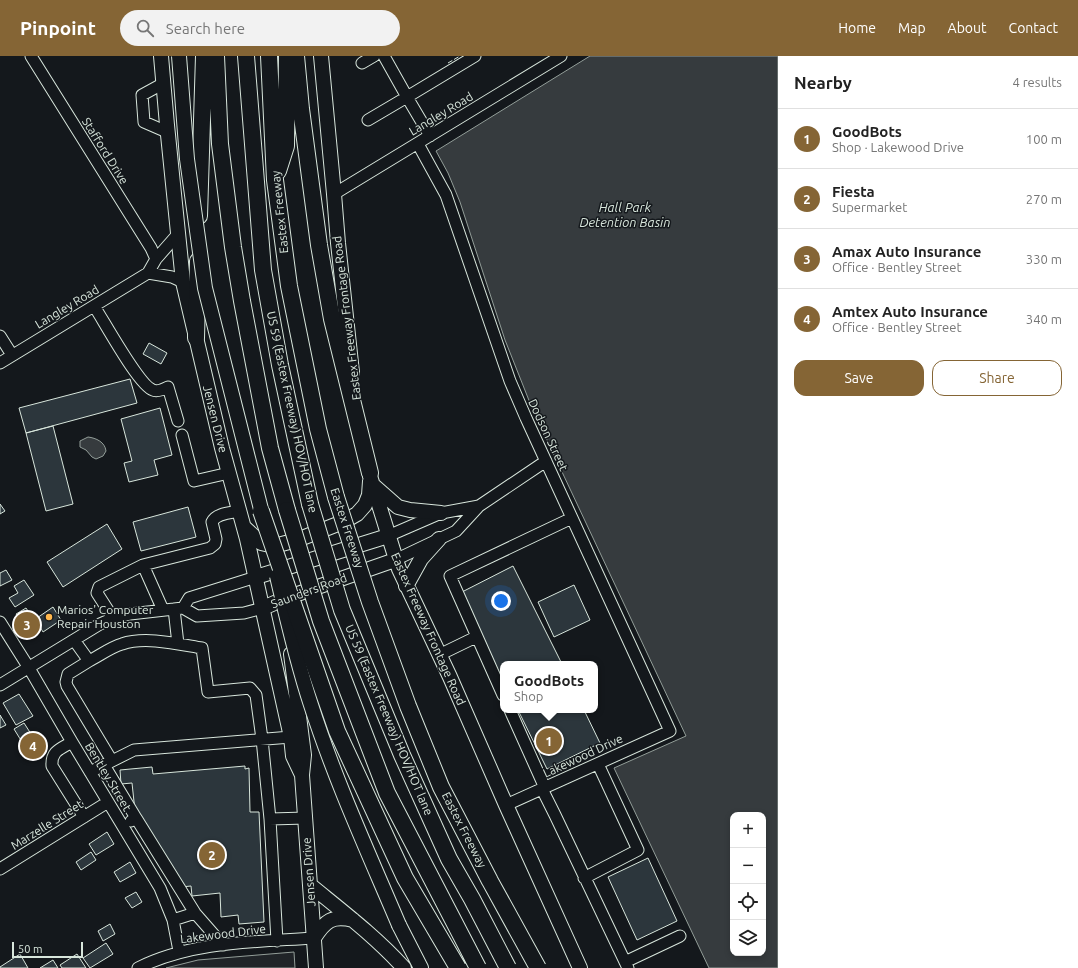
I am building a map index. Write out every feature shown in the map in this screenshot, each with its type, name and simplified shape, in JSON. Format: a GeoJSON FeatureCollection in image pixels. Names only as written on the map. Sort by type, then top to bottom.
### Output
{"type":"FeatureCollection","features":[{"type":"Feature","properties":{"kind":"highway"},"geometry":{"type":"LineString","coordinates":[[196,338],[200,152],[204,56]]}},
{"type":"Feature","properties":{"kind":"highway"},"geometry":{"type":"LineString","coordinates":[[216,56],[220,144],[233,247],[270,448],[287,510],[321,621],[387,793],[478,968]]}},
{"type":"Feature","properties":{"kind":"highway","name":"US 59 (Eastex Freeway) HOV/HOT lane"},"geometry":{"type":"LineString","coordinates":[[246,56],[263,270],[280,365],[310,504],[342,610],[402,756],[449,859],[508,968]]}},
{"type":"Feature","properties":{"kind":"highway","name":"Eastex Freeway"},"geometry":{"type":"LineString","coordinates":[[269,56],[275,180],[289,286],[318,429],[336,497],[373,609],[408,706],[441,787],[490,881],[538,968]]}},
{"type":"Feature","properties":{"kind":"highway"},"geometry":{"type":"LineString","coordinates":[[275,180],[286,146],[287,56]]}},
{"type":"Feature","properties":{"kind":"highway"},"geometry":{"type":"LineString","coordinates":[[296,56],[301,109],[319,245],[332,319],[371,478]]}},
{"type":"Feature","properties":{"kind":"highway"},"geometry":{"type":"LineString","coordinates":[[261,511],[338,731],[405,878],[458,968]]}},
{"type":"Feature","properties":{"kind":"main road","name":"Jensen Drive"},"geometry":{"type":"LineString","coordinates":[[161,56],[167,132],[183,282],[229,473],[244,526],[256,577],[291,737],[293,756],[302,775]]}},
{"type":"Feature","properties":{"kind":"main road"},"geometry":{"type":"LineString","coordinates":[[179,56],[186,160],[205,288],[290,628],[311,705],[348,807],[399,925],[421,968]]}},
{"type":"Feature","properties":{"kind":"main road","name":"Eastex Freeway Frontage Road"},"geometry":{"type":"LineString","coordinates":[[321,56],[350,361],[371,478],[395,560],[406,586],[440,655],[580,968]]}},
{"type":"Feature","properties":{"kind":"main road"},"geometry":{"type":"LineString","coordinates":[[371,478],[398,507],[410,510],[442,513]]}},
{"type":"Feature","properties":{"kind":"main road"},"geometry":{"type":"LineString","coordinates":[[244,526],[261,543],[274,546],[297,540],[358,514],[365,505],[369,494],[371,478]]}},
{"type":"Feature","properties":{"kind":"main road","name":"Saunders Road"},"geometry":{"type":"LineString","coordinates":[[256,577],[388,536]]}},
{"type":"Feature","properties":{"kind":"main road"},"geometry":{"type":"LineString","coordinates":[[406,586],[421,559],[439,539]]}},
{"type":"Feature","properties":{"kind":"main road","name":"Saunders Road"},"geometry":{"type":"LineString","coordinates":[[263,608],[286,598],[395,560]]}},
{"type":"Feature","properties":{"kind":"main road","name":"Jensen Drive"},"geometry":{"type":"LineString","coordinates":[[286,598],[287,627],[297,691],[304,755],[302,775],[316,968]]}},
{"type":"Feature","properties":{"kind":"main road"},"geometry":{"type":"LineString","coordinates":[[310,885],[363,927],[390,952],[404,968]]}},
{"type":"Feature","properties":{"kind":"main road"},"geometry":{"type":"LineString","coordinates":[[314,938],[320,928],[335,918],[354,920]]}},
{"type":"Feature","properties":{"kind":"street","name":"Stafford Drive"},"geometry":{"type":"LineString","coordinates":[[31,56],[151,248],[156,259]]}},
{"type":"Feature","properties":{"kind":"street"},"geometry":{"type":"LineString","coordinates":[[362,63],[374,56]]}},
{"type":"Feature","properties":{"kind":"street"},"geometry":{"type":"LineString","coordinates":[[384,56],[430,136]]}},
{"type":"Feature","properties":{"kind":"street"},"geometry":{"type":"LineString","coordinates":[[368,120],[475,56]]}},
{"type":"Feature","properties":{"kind":"street","name":"Langley Road"},"geometry":{"type":"LineString","coordinates":[[334,194],[561,56]]}},
{"type":"Feature","properties":{"kind":"street"},"geometry":{"type":"LineString","coordinates":[[164,83],[142,94],[144,122],[167,132]]}},
{"type":"Feature","properties":{"kind":"street","name":"Dodson Street"},"geometry":{"type":"LineString","coordinates":[[418,144],[446,195],[510,381],[670,731]]}},
{"type":"Feature","properties":{"kind":"street","name":"Langley Road"},"geometry":{"type":"LineString","coordinates":[[0,363],[148,273],[156,259],[178,234]]}},
{"type":"Feature","properties":{"kind":"street"},"geometry":{"type":"LineString","coordinates":[[148,273],[172,277],[183,282]]}},
{"type":"Feature","properties":{"kind":"street"},"geometry":{"type":"LineString","coordinates":[[94,306],[139,378],[155,391],[168,387],[178,421]]}},
{"type":"Feature","properties":{"kind":"street"},"geometry":{"type":"LineString","coordinates":[[0,336],[12,355]]}},
{"type":"Feature","properties":{"kind":"street"},"geometry":{"type":"LineString","coordinates":[[182,435],[194,481],[229,473]]}},
{"type":"Feature","properties":{"kind":"street","name":"Saunders Road"},"geometry":{"type":"LineString","coordinates":[[395,560],[456,531],[480,506],[546,461]]}},
{"type":"Feature","properties":{"kind":"street","name":"Saunders Road"},"geometry":{"type":"LineString","coordinates":[[388,536],[442,513],[480,506]]}},
{"type":"Feature","properties":{"kind":"street"},"geometry":{"type":"LineString","coordinates":[[113,618],[97,594],[99,587],[143,565],[210,548],[215,544],[216,540],[212,522],[214,518],[240,511]]}},
{"type":"Feature","properties":{"kind":"street"},"geometry":{"type":"LineString","coordinates":[[500,689],[450,576],[572,518]]}},
{"type":"Feature","properties":{"kind":"street"},"geometry":{"type":"LineString","coordinates":[[143,565],[163,610]]}},
{"type":"Feature","properties":{"kind":"street"},"geometry":{"type":"LineString","coordinates":[[178,644],[179,608],[189,598],[256,577]]}},
{"type":"Feature","properties":{"kind":"street"},"geometry":{"type":"LineString","coordinates":[[0,685],[100,624],[113,618],[130,614],[179,608],[197,616],[244,613],[263,608]]}},
{"type":"Feature","properties":{"kind":"street","name":"Bentley Street"},"geometry":{"type":"LineString","coordinates":[[0,622],[160,888],[172,920],[179,952]]}},
{"type":"Feature","properties":{"kind":"street"},"geometry":{"type":"LineString","coordinates":[[440,655],[476,637]]}},
{"type":"Feature","properties":{"kind":"street"},"geometry":{"type":"LineString","coordinates":[[74,640],[89,661]]}},
{"type":"Feature","properties":{"kind":"street"},"geometry":{"type":"LineString","coordinates":[[223,945],[194,913],[136,818],[67,686],[66,682],[68,674],[121,644],[136,641],[178,644],[202,648],[208,692],[250,688],[256,695],[270,819],[276,941]]}},
{"type":"Feature","properties":{"kind":"street"},"geometry":{"type":"LineString","coordinates":[[511,713],[555,815],[626,965],[680,936]]}},
{"type":"Feature","properties":{"kind":"street","name":"Lakewood Drive"},"geometry":{"type":"LineString","coordinates":[[506,805],[670,731]]}},
{"type":"Feature","properties":{"kind":"street"},"geometry":{"type":"LineString","coordinates":[[90,772],[134,750],[291,737]]}},
{"type":"Feature","properties":{"kind":"street"},"geometry":{"type":"LineString","coordinates":[[72,742],[54,753],[52,766],[84,817]]}},
{"type":"Feature","properties":{"kind":"street"},"geometry":{"type":"LineString","coordinates":[[584,878],[638,850],[598,764]]}},
{"type":"Feature","properties":{"kind":"street","name":"Marzelle Street"},"geometry":{"type":"LineString","coordinates":[[0,869],[108,802]]}},
{"type":"Feature","properties":{"kind":"street"},"geometry":{"type":"LineString","coordinates":[[122,826],[136,818]]}},
{"type":"Feature","properties":{"kind":"street"},"geometry":{"type":"LineString","coordinates":[[270,819],[306,818]]}},
{"type":"Feature","properties":{"kind":"street"},"geometry":{"type":"LineString","coordinates":[[172,920],[194,913]]}},
{"type":"Feature","properties":{"kind":"street","name":"Lakewood Drive"},"geometry":{"type":"LineString","coordinates":[[138,968],[165,956],[179,952],[223,945],[314,938]]}},
{"type":"Feature","properties":{"kind":"shaded area"},"geometry":{"type":"Polygon","coordinates":[[[294,952],[295,968],[166,968],[198,960],[294,952]]]}},
{"type":"Feature","properties":{"kind":"water","name":"Hall Park Detention Basin"},"geometry":{"type":"Polygon","coordinates":[[[590,56],[778,56],[778,968],[709,968],[614,768],[686,736],[532,408],[505,340],[460,202],[448,173],[436,151],[590,56]]]}},
{"type":"Feature","properties":{"kind":"water"},"geometry":{"type":"Polygon","coordinates":[[[88,437],[97,439],[104,445],[106,451],[103,456],[96,459],[80,447],[80,441],[88,437]]]}},
{"type":"Feature","properties":{"kind":"building"},"geometry":{"type":"Polygon","coordinates":[[[149,343],[167,353],[161,364],[143,354],[149,343]]]}},
{"type":"Feature","properties":{"kind":"building"},"geometry":{"type":"Polygon","coordinates":[[[130,379],[137,403],[26,433],[19,408],[130,379]]]}},
{"type":"Feature","properties":{"kind":"building"},"geometry":{"type":"Polygon","coordinates":[[[160,408],[172,455],[154,460],[158,475],[129,482],[124,463],[132,461],[121,419],[160,408]]]}},
{"type":"Feature","properties":{"kind":"building"},"geometry":{"type":"Polygon","coordinates":[[[53,426],[73,504],[46,511],[26,433],[53,426]]]}},
{"type":"Feature","properties":{"kind":"building"},"geometry":{"type":"Polygon","coordinates":[[[0,504],[5,511],[0,514],[0,504]]]}},
{"type":"Feature","properties":{"kind":"building"},"geometry":{"type":"Polygon","coordinates":[[[188,507],[196,537],[141,551],[133,522],[188,507]]]}},
{"type":"Feature","properties":{"kind":"building"},"geometry":{"type":"Polygon","coordinates":[[[107,524],[122,549],[63,587],[47,562],[107,524]]]}},
{"type":"Feature","properties":{"kind":"building"},"geometry":{"type":"Polygon","coordinates":[[[513,566],[560,661],[500,661],[500,674],[460,593],[513,566]]]}},
{"type":"Feature","properties":{"kind":"building"},"geometry":{"type":"Polygon","coordinates":[[[6,570],[12,580],[0,586],[0,573],[6,570]]]}},
{"type":"Feature","properties":{"kind":"building"},"geometry":{"type":"Polygon","coordinates":[[[24,580],[34,595],[15,607],[9,598],[18,593],[14,586],[24,580]]]}},
{"type":"Feature","properties":{"kind":"building"},"geometry":{"type":"Polygon","coordinates":[[[574,585],[590,620],[554,637],[538,602],[574,585]]]}},
{"type":"Feature","properties":{"kind":"building","name":"Marios' Computer Repair Houston"},"geometry":{"type":"Polygon","coordinates":[[[53,607],[61,620],[43,632],[39,625],[28,632],[16,614],[26,608],[34,620],[53,607]]]}},
{"type":"Feature","properties":{"kind":"building"},"geometry":{"type":"Polygon","coordinates":[[[19,694],[33,716],[16,725],[3,703],[19,694]]]}},
{"type":"Feature","properties":{"kind":"building"},"geometry":{"type":"Polygon","coordinates":[[[519,713],[585,713],[600,743],[547,769],[519,713]]]}},
{"type":"Feature","properties":{"kind":"building"},"geometry":{"type":"Polygon","coordinates":[[[0,715],[6,725],[0,728],[0,715]]]}},
{"type":"Feature","properties":{"kind":"building"},"geometry":{"type":"Polygon","coordinates":[[[24,723],[39,750],[30,755],[14,729],[24,723]]]}},
{"type":"Feature","properties":{"kind":"building"},"geometry":{"type":"Polygon","coordinates":[[[245,766],[245,769],[249,768],[250,812],[259,812],[264,922],[239,924],[238,915],[221,917],[220,893],[192,896],[191,886],[181,887],[135,811],[132,783],[121,784],[120,770],[152,767],[153,774],[245,766]]]}},
{"type":"Feature","properties":{"kind":"building"},"geometry":{"type":"Polygon","coordinates":[[[107,832],[114,844],[96,855],[89,844],[107,832]]]}},
{"type":"Feature","properties":{"kind":"building"},"geometry":{"type":"Polygon","coordinates":[[[91,852],[96,860],[81,870],[76,862],[91,852]]]}},
{"type":"Feature","properties":{"kind":"building"},"geometry":{"type":"Polygon","coordinates":[[[648,858],[677,921],[637,940],[608,877],[648,858]]]}},
{"type":"Feature","properties":{"kind":"building"},"geometry":{"type":"Polygon","coordinates":[[[130,862],[136,873],[120,882],[114,872],[130,862]]]}},
{"type":"Feature","properties":{"kind":"building"},"geometry":{"type":"Polygon","coordinates":[[[136,892],[142,902],[132,908],[125,898],[136,892]]]}},
{"type":"Feature","properties":{"kind":"building"},"geometry":{"type":"Polygon","coordinates":[[[110,924],[115,934],[103,941],[98,931],[110,924]]]}},
{"type":"Feature","properties":{"kind":"building"},"geometry":{"type":"Polygon","coordinates":[[[106,943],[113,954],[90,968],[83,958],[106,943]]]}},
{"type":"Feature","properties":{"kind":"building"},"geometry":{"type":"Polygon","coordinates":[[[20,954],[28,968],[0,968],[0,967],[20,954]]]}},
{"type":"Feature","properties":{"kind":"building"},"geometry":{"type":"Polygon","coordinates":[[[77,954],[86,968],[62,968],[60,965],[77,954]]]}},
{"type":"Feature","properties":{"kind":"building"},"geometry":{"type":"Polygon","coordinates":[[[53,960],[58,968],[40,968],[53,960]]]}},
{"type":"Feature","properties":{"kind":"fence"},"geometry":{"type":"LineString","coordinates":[[448,63],[460,56]]}},
{"type":"Feature","properties":{"kind":"place","name":"Marios' Computer Repair Houston"},"geometry":{"type":"Point","coordinates":[49,617]}},
{"type":"Feature","properties":{"kind":"place","name":"Amax Auto Insurance"},"geometry":{"type":"Point","coordinates":[27,625]}},
{"type":"Feature","properties":{"kind":"place","name":"GoodBots"},"geometry":{"type":"Point","coordinates":[549,741]}},
{"type":"Feature","properties":{"kind":"place","name":"Amtex Auto Insurance"},"geometry":{"type":"Point","coordinates":[33,746]}},
{"type":"Feature","properties":{"kind":"place","name":"Fiesta"},"geometry":{"type":"Point","coordinates":[212,855]}}]}
